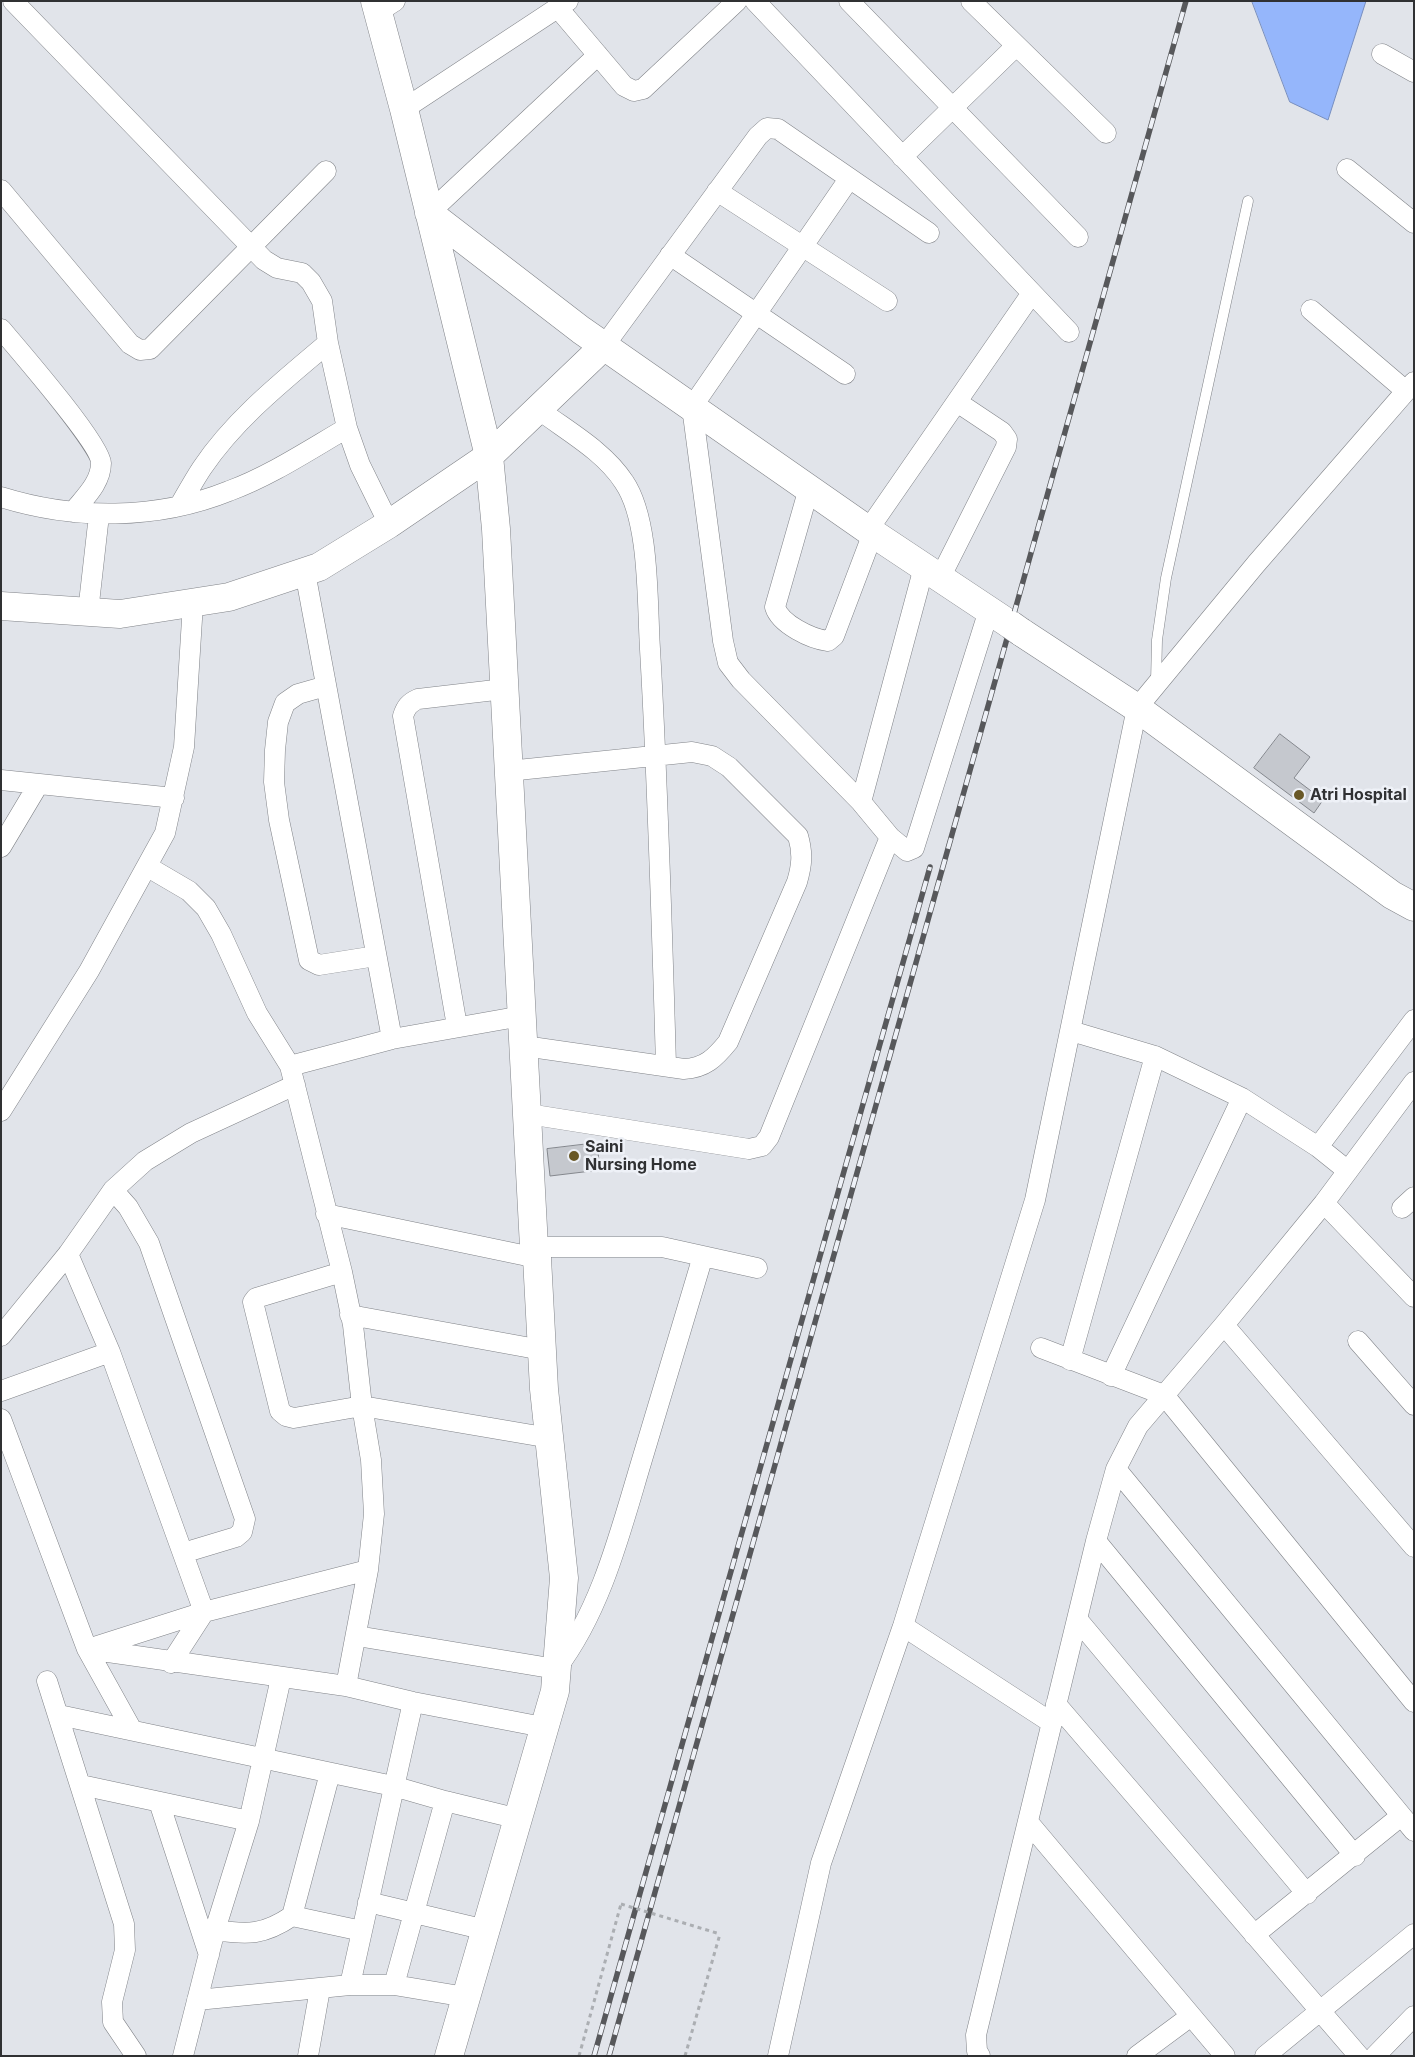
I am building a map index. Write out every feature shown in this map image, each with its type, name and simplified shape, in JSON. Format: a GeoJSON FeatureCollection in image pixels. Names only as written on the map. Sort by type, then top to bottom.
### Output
{"type":"FeatureCollection","features":[{"type":"Feature","properties":{"kind":"street"},"geometry":{"type":"LineString","coordinates":[[13,1],[264,260],[277,268],[302,273],[311,282],[322,301],[328,343],[347,428],[360,465],[389,524]]}},
{"type":"Feature","properties":{"kind":"street"},"geometry":{"type":"LineString","coordinates":[[404,109],[563,4],[598,55],[624,86],[634,91],[643,89],[737,1]]}},
{"type":"Feature","properties":{"kind":"street"},"geometry":{"type":"LineString","coordinates":[[755,1],[1069,332]]}},
{"type":"Feature","properties":{"kind":"street"},"geometry":{"type":"LineString","coordinates":[[849,1],[1078,237]]}},
{"type":"Feature","properties":{"kind":"street"},"geometry":{"type":"LineString","coordinates":[[971,1],[1106,133]]}},
{"type":"Feature","properties":{"kind":"street"},"geometry":{"type":"LineString","coordinates":[[383,5],[404,109],[489,456],[496,529],[508,771],[542,1350],[564,1578],[554,1691],[542,1727],[519,1819],[449,2056]]}},
{"type":"Feature","properties":{"kind":"street"},"geometry":{"type":"LineString","coordinates":[[902,157],[1016,46]]}},
{"type":"Feature","properties":{"kind":"street"},"geometry":{"type":"LineString","coordinates":[[1382,54],[1414,72]]}},
{"type":"Feature","properties":{"kind":"street"},"geometry":{"type":"LineString","coordinates":[[430,213],[598,55]]}},
{"type":"Feature","properties":{"kind":"street"},"geometry":{"type":"LineString","coordinates":[[1,606],[120,614],[229,597],[319,567],[389,524],[489,456],[604,346],[758,136],[767,128],[778,130],[929,233]]}},
{"type":"Feature","properties":{"kind":"street"},"geometry":{"type":"LineString","coordinates":[[1347,170],[1414,223]]}},
{"type":"Feature","properties":{"kind":"street"},"geometry":{"type":"LineString","coordinates":[[1,190],[130,344],[140,350],[150,349],[326,171]]}},
{"type":"Feature","properties":{"kind":"street"},"geometry":{"type":"LineString","coordinates":[[849,179],[692,407],[723,641],[728,663],[741,680],[861,802],[890,837],[907,851],[914,848],[989,611]]}},
{"type":"Feature","properties":{"kind":"street"},"geometry":{"type":"LineString","coordinates":[[717,191],[887,301]]}},
{"type":"Feature","properties":{"kind":"street"},"geometry":{"type":"LineString","coordinates":[[430,213],[604,346],[932,573],[1113,694],[1137,708],[1392,895],[1414,907]]}},
{"type":"Feature","properties":{"kind":"street"},"geometry":{"type":"LineString","coordinates":[[670,256],[845,374]]}},
{"type":"Feature","properties":{"kind":"street"},"geometry":{"type":"LineString","coordinates":[[809,488],[775,607],[778,615],[785,622],[820,640],[828,641],[834,636],[871,531],[1032,293]]}},
{"type":"Feature","properties":{"kind":"street"},"geometry":{"type":"LineString","coordinates":[[778,2056],[821,1863],[903,1626],[1035,1200],[1137,708],[1256,564],[1410,386],[1311,310]]}},
{"type":"Feature","properties":{"kind":"street"},"geometry":{"type":"LineString","coordinates":[[1,329],[67,409],[101,461],[100,475],[73,512]]}},
{"type":"Feature","properties":{"kind":"street"},"geometry":{"type":"LineString","coordinates":[[180,505],[202,468],[232,431],[261,400],[328,343]]}},
{"type":"Feature","properties":{"kind":"street"},"geometry":{"type":"LineString","coordinates":[[861,802],[932,573],[1006,447],[1007,439],[1002,432],[957,402]]}},
{"type":"Feature","properties":{"kind":"street"},"geometry":{"type":"LineString","coordinates":[[538,409],[601,455],[625,482],[639,515],[644,556],[656,757],[666,1065]]}},
{"type":"Feature","properties":{"kind":"street"},"geometry":{"type":"LineString","coordinates":[[5,494],[36,508],[99,515],[180,505],[231,491],[347,428]]}},
{"type":"Feature","properties":{"kind":"street"},"geometry":{"type":"LineString","coordinates":[[88,612],[99,515]]}},
{"type":"Feature","properties":{"kind":"street"},"geometry":{"type":"LineString","coordinates":[[304,572],[392,1039]]}},
{"type":"Feature","properties":{"kind":"street"},"geometry":{"type":"LineString","coordinates":[[1,1110],[89,971],[148,867],[165,833],[184,746],[193,603]]}},
{"type":"Feature","properties":{"kind":"street"},"geometry":{"type":"LineString","coordinates":[[326,686],[290,698],[280,711],[275,750],[274,782],[280,820],[309,960],[319,965],[376,956]]}},
{"type":"Feature","properties":{"kind":"street"},"geometry":{"type":"LineString","coordinates":[[457,1026],[403,716],[405,708],[411,702],[418,699],[504,689]]}},
{"type":"Feature","properties":{"kind":"street"},"geometry":{"type":"LineString","coordinates":[[508,771],[692,752],[712,756],[730,767],[798,836],[802,850],[802,866],[797,882],[728,1042],[715,1059],[698,1068],[684,1069],[524,1046]]}},
{"type":"Feature","properties":{"kind":"street"},"geometry":{"type":"LineString","coordinates":[[1,780],[174,798]]}},
{"type":"Feature","properties":{"kind":"street"},"geometry":{"type":"LineString","coordinates":[[1,847],[38,785]]}},
{"type":"Feature","properties":{"kind":"street"},"geometry":{"type":"LineString","coordinates":[[528,1114],[749,1149],[762,1146],[769,1137],[890,837]]}},
{"type":"Feature","properties":{"kind":"street"},"geometry":{"type":"LineString","coordinates":[[148,867],[189,891],[206,908],[221,934],[257,1012],[293,1076],[342,1272],[350,1315],[370,1460],[374,1514],[368,1570],[346,1686]]}},
{"type":"Feature","properties":{"kind":"street"},"geometry":{"type":"LineString","coordinates":[[1,1336],[68,1254],[113,1190],[145,1161],[190,1133],[293,1076],[392,1039],[522,1016]]}},
{"type":"Feature","properties":{"kind":"street"},"geometry":{"type":"LineString","coordinates":[[1318,1146],[1414,1020]]}},
{"type":"Feature","properties":{"kind":"street"},"geometry":{"type":"LineString","coordinates":[[1071,1031],[1155,1056],[1242,1098],[1318,1146],[1348,1171]]}},
{"type":"Feature","properties":{"kind":"street"},"geometry":{"type":"LineString","coordinates":[[1070,1360],[1155,1056]]}},
{"type":"Feature","properties":{"kind":"street"},"geometry":{"type":"LineString","coordinates":[[980,2056],[977,2051],[976,2035],[1096,1541],[1116,1469],[1138,1426],[1324,1203],[1414,1082]]}},
{"type":"Feature","properties":{"kind":"street"},"geometry":{"type":"LineString","coordinates":[[1111,1376],[1242,1098]]}},
{"type":"Feature","properties":{"kind":"street"},"geometry":{"type":"LineString","coordinates":[[113,1190],[128,1207],[149,1243],[245,1519],[242,1532],[236,1536],[183,1553]]}},
{"type":"Feature","properties":{"kind":"street"},"geometry":{"type":"LineString","coordinates":[[1324,1203],[1414,1297]]}},
{"type":"Feature","properties":{"kind":"street"},"geometry":{"type":"LineString","coordinates":[[326,1214],[536,1253],[662,1248],[757,1268]]}},
{"type":"Feature","properties":{"kind":"street"},"geometry":{"type":"LineString","coordinates":[[68,1254],[110,1352],[204,1612]]}},
{"type":"Feature","properties":{"kind":"street"},"geometry":{"type":"LineString","coordinates":[[556,1669],[569,1652],[584,1623],[622,1524],[702,1256]]}},
{"type":"Feature","properties":{"kind":"street"},"geometry":{"type":"LineString","coordinates":[[342,1272],[256,1298],[252,1307],[280,1411],[286,1416],[294,1418],[362,1406],[550,1438]]}},
{"type":"Feature","properties":{"kind":"street"},"geometry":{"type":"LineString","coordinates":[[350,1315],[542,1350]]}},
{"type":"Feature","properties":{"kind":"street"},"geometry":{"type":"LineString","coordinates":[[1224,1325],[1414,1547]]}},
{"type":"Feature","properties":{"kind":"street"},"geometry":{"type":"LineString","coordinates":[[1358,1341],[1414,1405]]}},
{"type":"Feature","properties":{"kind":"street"},"geometry":{"type":"LineString","coordinates":[[1041,1348],[1164,1395],[1414,1702]]}},
{"type":"Feature","properties":{"kind":"street"},"geometry":{"type":"LineString","coordinates":[[1,1391],[110,1352]]}},
{"type":"Feature","properties":{"kind":"street"},"geometry":{"type":"LineString","coordinates":[[1,1419],[87,1649],[132,1730]]}},
{"type":"Feature","properties":{"kind":"street"},"geometry":{"type":"LineString","coordinates":[[1116,1469],[1408,1824],[1355,1856],[1254,1935]]}},
{"type":"Feature","properties":{"kind":"street"},"geometry":{"type":"LineString","coordinates":[[1096,1541],[1355,1856]]}},
{"type":"Feature","properties":{"kind":"street"},"geometry":{"type":"LineString","coordinates":[[87,1649],[204,1612],[368,1570]]}},
{"type":"Feature","properties":{"kind":"street"},"geometry":{"type":"LineString","coordinates":[[171,1662],[204,1612]]}},
{"type":"Feature","properties":{"kind":"street"},"geometry":{"type":"LineString","coordinates":[[1077,1619],[1307,1894]]}},
{"type":"Feature","properties":{"kind":"street"},"geometry":{"type":"LineString","coordinates":[[903,1626],[1052,1723]]}},
{"type":"Feature","properties":{"kind":"street"},"geometry":{"type":"LineString","coordinates":[[357,1636],[556,1669]]}},
{"type":"Feature","properties":{"kind":"street"},"geometry":{"type":"LineString","coordinates":[[87,1649],[346,1686],[413,1702],[542,1727]]}},
{"type":"Feature","properties":{"kind":"street"},"geometry":{"type":"LineString","coordinates":[[183,2056],[215,1930],[249,1821],[281,1678]]}},
{"type":"Feature","properties":{"kind":"street"},"geometry":{"type":"LineString","coordinates":[[47,1681],[124,1924],[125,1950],[112,2002],[113,2022],[136,2056]]}},
{"type":"Feature","properties":{"kind":"street"},"geometry":{"type":"LineString","coordinates":[[350,1985],[413,1702]]}},
{"type":"Feature","properties":{"kind":"street"},"geometry":{"type":"LineString","coordinates":[[1056,1704],[1319,2012],[1359,2056]]}},
{"type":"Feature","properties":{"kind":"street"},"geometry":{"type":"LineString","coordinates":[[59,1715],[264,1757],[393,1786],[445,1802],[519,1819]]}},
{"type":"Feature","properties":{"kind":"street"},"geometry":{"type":"LineString","coordinates":[[292,1916],[330,1773]]}},
{"type":"Feature","properties":{"kind":"street"},"geometry":{"type":"LineString","coordinates":[[81,1785],[249,1821]]}},
{"type":"Feature","properties":{"kind":"street"},"geometry":{"type":"LineString","coordinates":[[159,1802],[209,1955]]}},
{"type":"Feature","properties":{"kind":"street"},"geometry":{"type":"LineString","coordinates":[[394,1985],[445,1802]]}},
{"type":"Feature","properties":{"kind":"street"},"geometry":{"type":"LineString","coordinates":[[1028,1822],[1225,2056]]}},
{"type":"Feature","properties":{"kind":"street"},"geometry":{"type":"LineString","coordinates":[[368,1902],[486,1930]]}},
{"type":"Feature","properties":{"kind":"street"},"geometry":{"type":"LineString","coordinates":[[215,1930],[239,1934],[261,1933],[292,1916],[362,1931]]}},
{"type":"Feature","properties":{"kind":"street"},"geometry":{"type":"LineString","coordinates":[[1265,2056],[1414,1934]]}},
{"type":"Feature","properties":{"kind":"street"},"geometry":{"type":"LineString","coordinates":[[197,2000],[350,1985],[394,1985],[466,1998]]}},
{"type":"Feature","properties":{"kind":"street"},"geometry":{"type":"LineString","coordinates":[[308,2056],[320,1989]]}},
{"type":"Feature","properties":{"kind":"street"},"geometry":{"type":"LineString","coordinates":[[1137,2056],[1191,2016]]}},
{"type":"Feature","properties":{"kind":"street"},"geometry":{"type":"LineString","coordinates":[[1375,2056],[1414,2016]]}},
{"type":"Feature","properties":{"kind":"lane"},"geometry":{"type":"LineString","coordinates":[[1155,686],[1157,640],[1166,578],[1248,201]]}},
{"type":"Feature","properties":{"kind":"path"},"geometry":{"type":"LineString","coordinates":[[578,2056],[621,1904],[720,1934],[685,2056]]}},
{"type":"Feature","properties":{"kind":"water"},"geometry":{"type":"Polygon","coordinates":[[[1252,1],[1366,1],[1328,120],[1290,102],[1252,1]]]}},
{"type":"Feature","properties":{"kind":"building"},"geometry":{"type":"Polygon","coordinates":[[[1280,734],[1310,757],[1294,778],[1323,800],[1314,813],[1254,768],[1280,734]]]}},
{"type":"Feature","properties":{"kind":"building"},"geometry":{"type":"Polygon","coordinates":[[[597,1143],[600,1170],[550,1176],[547,1149],[597,1143]]]}},
{"type":"Feature","properties":{"kind":"railway"},"geometry":{"type":"LineString","coordinates":[[609,2056],[1186,1]]}},
{"type":"Feature","properties":{"kind":"railway"},"geometry":{"type":"LineString","coordinates":[[594,2056],[930,867]]}},
{"type":"Feature","properties":{"kind":"place","name":"Atri Hospital"},"geometry":{"type":"Point","coordinates":[1299,795]}},
{"type":"Feature","properties":{"kind":"place","name":"Saini Nursing Home"},"geometry":{"type":"Point","coordinates":[574,1156]}}]}
